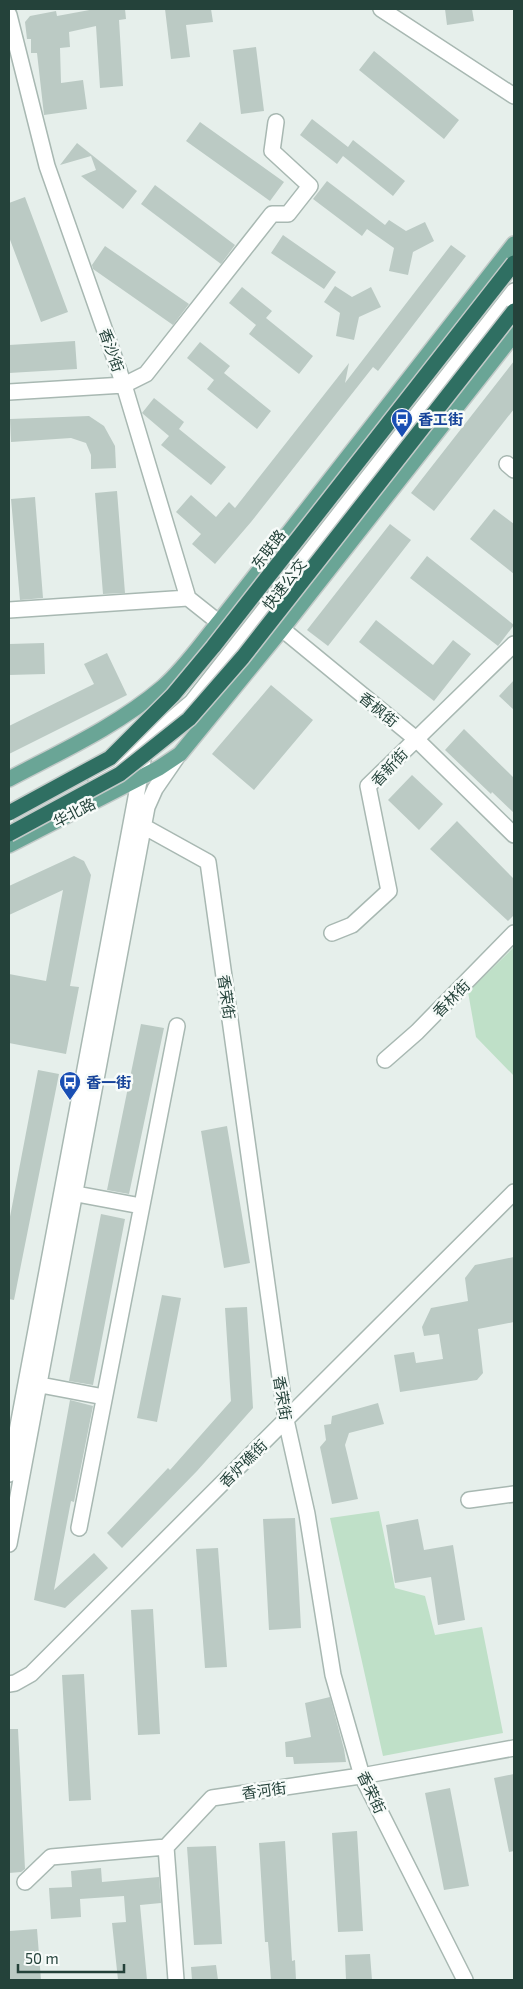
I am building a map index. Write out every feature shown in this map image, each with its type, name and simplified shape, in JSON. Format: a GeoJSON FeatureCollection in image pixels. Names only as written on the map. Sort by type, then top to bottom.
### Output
{"type":"FeatureCollection","features":[{"type":"Feature","properties":{"kind":"highway","name":"东联路"},"geometry":{"type":"LineString","coordinates":[[9,812],[110,758],[173,694],[213,648],[514,263]]}},
{"type":"Feature","properties":{"kind":"highway"},"geometry":{"type":"LineString","coordinates":[[9,834],[120,774],[189,719],[244,657],[514,310]]}},
{"type":"Feature","properties":{"kind":"main road"},"geometry":{"type":"LineString","coordinates":[[9,779],[75,746],[129,714],[164,686],[219,622],[514,244]]}},
{"type":"Feature","properties":{"kind":"main road","name":"华北路"},"geometry":{"type":"LineString","coordinates":[[9,845],[159,768],[180,754],[282,629],[514,334]]}},
{"type":"Feature","properties":{"kind":"street"},"geometry":{"type":"LineString","coordinates":[[381,9],[514,96]]}},
{"type":"Feature","properties":{"kind":"street","name":"香沙街"},"geometry":{"type":"LineString","coordinates":[[9,15],[48,166],[124,384],[188,598]]}},
{"type":"Feature","properties":{"kind":"street"},"geometry":{"type":"LineString","coordinates":[[9,392],[124,384],[146,374],[272,214],[288,214],[310,186],[272,151],[276,122]]}},
{"type":"Feature","properties":{"kind":"street","name":"快速公交"},"geometry":{"type":"LineString","coordinates":[[238,638],[514,284]]}},
{"type":"Feature","properties":{"kind":"street","name":"快速公交"},"geometry":{"type":"LineString","coordinates":[[9,827],[70,795],[114,768],[190,695],[238,638],[514,291]]}},
{"type":"Feature","properties":{"kind":"street"},"geometry":{"type":"LineString","coordinates":[[9,610],[188,598],[259,657]]}},
{"type":"Feature","properties":{"kind":"street","name":"香枫街"},"geometry":{"type":"LineString","coordinates":[[282,629],[416,739],[514,836]]}},
{"type":"Feature","properties":{"kind":"street","name":"香新街"},"geometry":{"type":"LineString","coordinates":[[332,933],[352,924],[389,891],[368,786],[514,644]]}},
{"type":"Feature","properties":{"kind":"street"},"geometry":{"type":"LineString","coordinates":[[9,1544],[32,1384],[68,1193],[153,706],[164,686]]}},
{"type":"Feature","properties":{"kind":"street","name":"快速公交"},"geometry":{"type":"LineString","coordinates":[[9,819],[68,789],[113,762],[148,736]]}},
{"type":"Feature","properties":{"kind":"street"},"geometry":{"type":"LineString","coordinates":[[68,1193],[146,807],[155,788],[180,754]]}},
{"type":"Feature","properties":{"kind":"street","name":"香荣街"},"geometry":{"type":"LineString","coordinates":[[143,826],[208,862],[286,1420],[307,1514],[333,1675],[362,1776],[465,1980]]}},
{"type":"Feature","properties":{"kind":"street","name":"香林街"},"geometry":{"type":"LineString","coordinates":[[385,1060],[417,1032],[514,933]]}},
{"type":"Feature","properties":{"kind":"street"},"geometry":{"type":"LineString","coordinates":[[79,1528],[177,1026]]}},
{"type":"Feature","properties":{"kind":"street","name":"香炉礁街"},"geometry":{"type":"LineString","coordinates":[[9,1684],[15,1683],[31,1674],[514,1192]]}},
{"type":"Feature","properties":{"kind":"street"},"geometry":{"type":"LineString","coordinates":[[68,1193],[141,1206]]}},
{"type":"Feature","properties":{"kind":"street"},"geometry":{"type":"LineString","coordinates":[[32,1384],[104,1397]]}},
{"type":"Feature","properties":{"kind":"street"},"geometry":{"type":"LineString","coordinates":[[9,1474],[32,1384]]}},
{"type":"Feature","properties":{"kind":"street"},"geometry":{"type":"LineString","coordinates":[[469,1500],[514,1494]]}},
{"type":"Feature","properties":{"kind":"street","name":"香河街"},"geometry":{"type":"LineString","coordinates":[[166,1847],[212,1798],[362,1776],[514,1748]]}},
{"type":"Feature","properties":{"kind":"street"},"geometry":{"type":"LineString","coordinates":[[25,1882],[52,1857],[166,1847],[176,1980]]}},
{"type":"Feature","properties":{"kind":"green space"},"geometry":{"type":"Polygon","coordinates":[[[514,947],[514,1076],[476,1037],[468,992],[514,947]]]}},
{"type":"Feature","properties":{"kind":"green space"},"geometry":{"type":"Polygon","coordinates":[[[379,1511],[395,1588],[425,1596],[435,1635],[482,1627],[503,1733],[383,1756],[330,1518],[379,1511]]]}},
{"type":"Feature","properties":{"kind":"building"},"geometry":{"type":"Polygon","coordinates":[[[95,9],[125,9],[126,19],[119,20],[123,86],[100,88],[96,26],[69,32],[70,47],[60,48],[61,83],[83,80],[87,109],[44,115],[37,53],[31,53],[31,39],[27,39],[25,22],[30,16],[56,11],[57,16],[95,9]]]}},
{"type":"Feature","properties":{"kind":"building"},"geometry":{"type":"Polygon","coordinates":[[[165,9],[211,9],[213,22],[186,25],[190,57],[171,59],[165,9]]]}},
{"type":"Feature","properties":{"kind":"building"},"geometry":{"type":"Polygon","coordinates":[[[445,9],[472,9],[474,21],[447,25],[445,9]]]}},
{"type":"Feature","properties":{"kind":"building"},"geometry":{"type":"Polygon","coordinates":[[[256,47],[264,111],[241,114],[233,50],[256,47]]]}},
{"type":"Feature","properties":{"kind":"building"},"geometry":{"type":"Polygon","coordinates":[[[374,51],[459,120],[444,139],[359,70],[374,51]]]}},
{"type":"Feature","properties":{"kind":"building"},"geometry":{"type":"Polygon","coordinates":[[[312,119],[348,147],[353,140],[405,181],[393,196],[343,156],[337,164],[300,135],[312,119]]]}},
{"type":"Feature","properties":{"kind":"building"},"geometry":{"type":"Polygon","coordinates":[[[200,122],[284,182],[270,201],[186,141],[200,122]]]}},
{"type":"Feature","properties":{"kind":"building"},"geometry":{"type":"Polygon","coordinates":[[[77,143],[137,191],[123,209],[81,176],[96,170],[91,156],[60,165],[77,143]]]}},
{"type":"Feature","properties":{"kind":"building"},"geometry":{"type":"Polygon","coordinates":[[[327,181],[385,225],[389,220],[406,231],[425,222],[434,241],[413,252],[408,275],[389,271],[394,248],[367,229],[362,236],[313,199],[327,181]]]}},
{"type":"Feature","properties":{"kind":"building"},"geometry":{"type":"Polygon","coordinates":[[[155,185],[235,245],[221,264],[141,204],[155,185]]]}},
{"type":"Feature","properties":{"kind":"building"},"geometry":{"type":"Polygon","coordinates":[[[25,197],[68,312],[41,322],[9,237],[9,203],[25,197]]]}},
{"type":"Feature","properties":{"kind":"building"},"geometry":{"type":"Polygon","coordinates":[[[283,235],[336,272],[324,289],[271,253],[283,235]]]}},
{"type":"Feature","properties":{"kind":"building"},"geometry":{"type":"Polygon","coordinates":[[[451,245],[466,256],[378,371],[373,367],[251,522],[215,564],[192,544],[201,534],[176,512],[191,495],[216,517],[229,502],[235,508],[349,363],[345,383],[451,245]]]}},
{"type":"Feature","properties":{"kind":"building"},"geometry":{"type":"Polygon","coordinates":[[[105,246],[189,304],[173,325],[93,269],[92,265],[105,246]]]}},
{"type":"Feature","properties":{"kind":"building"},"geometry":{"type":"Polygon","coordinates":[[[335,286],[352,297],[371,287],[381,307],[359,317],[354,340],[336,336],[340,313],[324,302],[335,286]]]}},
{"type":"Feature","properties":{"kind":"building"},"geometry":{"type":"Polygon","coordinates":[[[242,287],[272,311],[266,318],[313,356],[299,374],[249,334],[256,325],[229,303],[242,287]]]}},
{"type":"Feature","properties":{"kind":"building"},"geometry":{"type":"Polygon","coordinates":[[[75,341],[77,369],[9,373],[9,345],[75,341]]]}},
{"type":"Feature","properties":{"kind":"building"},"geometry":{"type":"Polygon","coordinates":[[[200,342],[230,366],[224,373],[271,411],[257,429],[207,389],[214,380],[187,358],[200,342]]]}},
{"type":"Feature","properties":{"kind":"building"},"geometry":{"type":"Polygon","coordinates":[[[514,361],[514,409],[434,511],[411,493],[514,361]]]}},
{"type":"Feature","properties":{"kind":"building"},"geometry":{"type":"Polygon","coordinates":[[[154,398],[184,422],[179,429],[226,467],[211,485],[161,445],[169,436],[142,413],[154,398]]]}},
{"type":"Feature","properties":{"kind":"building"},"geometry":{"type":"Polygon","coordinates":[[[89,416],[104,426],[115,446],[116,468],[91,469],[91,455],[86,443],[71,438],[11,442],[10,419],[89,416]]]}},
{"type":"Feature","properties":{"kind":"building"},"geometry":{"type":"Polygon","coordinates":[[[117,491],[125,593],[103,594],[95,493],[117,491]]]}},
{"type":"Feature","properties":{"kind":"building"},"geometry":{"type":"Polygon","coordinates":[[[35,497],[43,598],[20,600],[11,499],[35,497]]]}},
{"type":"Feature","properties":{"kind":"building"},"geometry":{"type":"Polygon","coordinates":[[[494,509],[514,524],[514,574],[470,539],[494,509]]]}},
{"type":"Feature","properties":{"kind":"building"},"geometry":{"type":"Polygon","coordinates":[[[390,524],[411,540],[328,646],[307,630],[390,524]]]}},
{"type":"Feature","properties":{"kind":"building"},"geometry":{"type":"Polygon","coordinates":[[[427,556],[514,625],[498,646],[410,578],[427,556]]]}},
{"type":"Feature","properties":{"kind":"building"},"geometry":{"type":"Polygon","coordinates":[[[376,620],[433,665],[453,640],[471,654],[434,701],[359,642],[376,620]]]}},
{"type":"Feature","properties":{"kind":"building"},"geometry":{"type":"Polygon","coordinates":[[[44,643],[45,674],[9,675],[9,644],[44,643]]]}},
{"type":"Feature","properties":{"kind":"building"},"geometry":{"type":"Polygon","coordinates":[[[107,653],[127,695],[9,754],[9,726],[94,684],[84,664],[107,653]]]}},
{"type":"Feature","properties":{"kind":"building"},"geometry":{"type":"Polygon","coordinates":[[[514,680],[514,710],[499,696],[514,680]]]}},
{"type":"Feature","properties":{"kind":"building"},"geometry":{"type":"Polygon","coordinates":[[[271,685],[313,720],[254,790],[212,754],[271,685]]]}},
{"type":"Feature","properties":{"kind":"building"},"geometry":{"type":"Polygon","coordinates":[[[464,729],[514,778],[514,813],[445,750],[464,729]]]}},
{"type":"Feature","properties":{"kind":"building"},"geometry":{"type":"Polygon","coordinates":[[[412,775],[443,804],[419,830],[388,800],[412,775]]]}},
{"type":"Feature","properties":{"kind":"building"},"geometry":{"type":"Polygon","coordinates":[[[457,821],[514,879],[514,915],[508,921],[430,849],[457,821]]]}},
{"type":"Feature","properties":{"kind":"building"},"geometry":{"type":"Polygon","coordinates":[[[74,856],[84,861],[91,875],[70,986],[79,987],[66,1054],[9,1043],[9,974],[46,981],[63,890],[9,915],[9,886],[74,856]]]}},
{"type":"Feature","properties":{"kind":"building"},"geometry":{"type":"Polygon","coordinates":[[[141,1024],[164,1028],[129,1194],[107,1190],[141,1024]]]}},
{"type":"Feature","properties":{"kind":"building"},"geometry":{"type":"Polygon","coordinates":[[[38,1070],[59,1074],[14,1300],[9,1299],[9,1222],[38,1070]]]}},
{"type":"Feature","properties":{"kind":"building"},"geometry":{"type":"Polygon","coordinates":[[[227,1126],[250,1263],[224,1268],[201,1131],[227,1126]]]}},
{"type":"Feature","properties":{"kind":"building"},"geometry":{"type":"Polygon","coordinates":[[[101,1214],[125,1219],[93,1385],[69,1381],[101,1214]]]}},
{"type":"Feature","properties":{"kind":"building"},"geometry":{"type":"Polygon","coordinates":[[[514,1257],[514,1322],[478,1329],[483,1373],[477,1380],[400,1392],[394,1355],[414,1352],[416,1363],[443,1359],[439,1334],[424,1336],[422,1327],[431,1308],[468,1301],[465,1278],[475,1265],[514,1257]]]}},
{"type":"Feature","properties":{"kind":"building"},"geometry":{"type":"Polygon","coordinates":[[[162,1295],[181,1298],[157,1422],[137,1418],[162,1295]]]}},
{"type":"Feature","properties":{"kind":"building"},"geometry":{"type":"Polygon","coordinates":[[[247,1307],[253,1408],[197,1471],[122,1548],[107,1533],[168,1468],[170,1470],[231,1401],[225,1308],[247,1307]]]}},
{"type":"Feature","properties":{"kind":"building"},"geometry":{"type":"Polygon","coordinates":[[[70,1400],[93,1406],[74,1502],[71,1501],[54,1590],[94,1553],[108,1568],[65,1608],[34,1600],[70,1400]]]}},
{"type":"Feature","properties":{"kind":"building"},"geometry":{"type":"Polygon","coordinates":[[[378,1403],[384,1424],[349,1433],[345,1445],[358,1499],[332,1504],[320,1447],[326,1440],[324,1425],[331,1424],[332,1416],[378,1403]]]}},
{"type":"Feature","properties":{"kind":"building"},"geometry":{"type":"Polygon","coordinates":[[[295,1518],[301,1628],[269,1630],[263,1519],[295,1518]]]}},
{"type":"Feature","properties":{"kind":"building"},"geometry":{"type":"Polygon","coordinates":[[[418,1519],[424,1550],[453,1545],[465,1620],[438,1625],[431,1577],[395,1583],[386,1525],[418,1519]]]}},
{"type":"Feature","properties":{"kind":"building"},"geometry":{"type":"Polygon","coordinates":[[[218,1548],[227,1667],[205,1668],[196,1549],[218,1548]]]}},
{"type":"Feature","properties":{"kind":"building"},"geometry":{"type":"Polygon","coordinates":[[[153,1609],[160,1734],[138,1735],[131,1610],[153,1609]]]}},
{"type":"Feature","properties":{"kind":"building"},"geometry":{"type":"Polygon","coordinates":[[[84,1674],[91,1800],[69,1801],[62,1675],[84,1674]]]}},
{"type":"Feature","properties":{"kind":"building"},"geometry":{"type":"Polygon","coordinates":[[[330,1697],[346,1762],[294,1764],[293,1757],[286,1757],[285,1742],[311,1737],[305,1703],[330,1697]]]}},
{"type":"Feature","properties":{"kind":"building"},"geometry":{"type":"Polygon","coordinates":[[[9,1729],[18,1729],[25,1869],[21,1872],[9,1873],[9,1729]]]}},
{"type":"Feature","properties":{"kind":"building"},"geometry":{"type":"Polygon","coordinates":[[[514,1774],[514,1851],[509,1852],[494,1778],[514,1774]]]}},
{"type":"Feature","properties":{"kind":"building"},"geometry":{"type":"Polygon","coordinates":[[[450,1788],[469,1886],[444,1890],[425,1793],[450,1788]]]}},
{"type":"Feature","properties":{"kind":"building"},"geometry":{"type":"Polygon","coordinates":[[[357,1831],[363,1931],[338,1932],[332,1833],[357,1831]]]}},
{"type":"Feature","properties":{"kind":"building"},"geometry":{"type":"Polygon","coordinates":[[[285,1841],[292,1961],[295,1960],[296,1980],[271,1980],[268,1942],[265,1942],[259,1843],[285,1841]]]}},
{"type":"Feature","properties":{"kind":"building"},"geometry":{"type":"Polygon","coordinates":[[[216,1846],[222,1944],[194,1945],[187,1847],[216,1846]]]}},
{"type":"Feature","properties":{"kind":"building"},"geometry":{"type":"Polygon","coordinates":[[[101,1868],[102,1882],[159,1877],[161,1903],[140,1905],[147,1980],[118,1980],[112,1923],[126,1922],[124,1896],[80,1899],[81,1917],[51,1919],[49,1888],[72,1887],[71,1871],[101,1868]]]}},
{"type":"Feature","properties":{"kind":"building"},"geometry":{"type":"Polygon","coordinates":[[[37,1929],[41,1980],[9,1980],[9,1931],[37,1929]]]}},
{"type":"Feature","properties":{"kind":"building"},"geometry":{"type":"Polygon","coordinates":[[[370,1954],[372,1980],[346,1980],[345,1955],[370,1954]]]}},
{"type":"Feature","properties":{"kind":"building"},"geometry":{"type":"Polygon","coordinates":[[[216,1965],[218,1980],[192,1980],[191,1967],[216,1965]]]}},
{"type":"Feature","properties":{"kind":"place","name":"香工街"},"geometry":{"type":"Point","coordinates":[402,438]}},
{"type":"Feature","properties":{"kind":"place","name":"香一街"},"geometry":{"type":"Point","coordinates":[70,1101]}}]}
